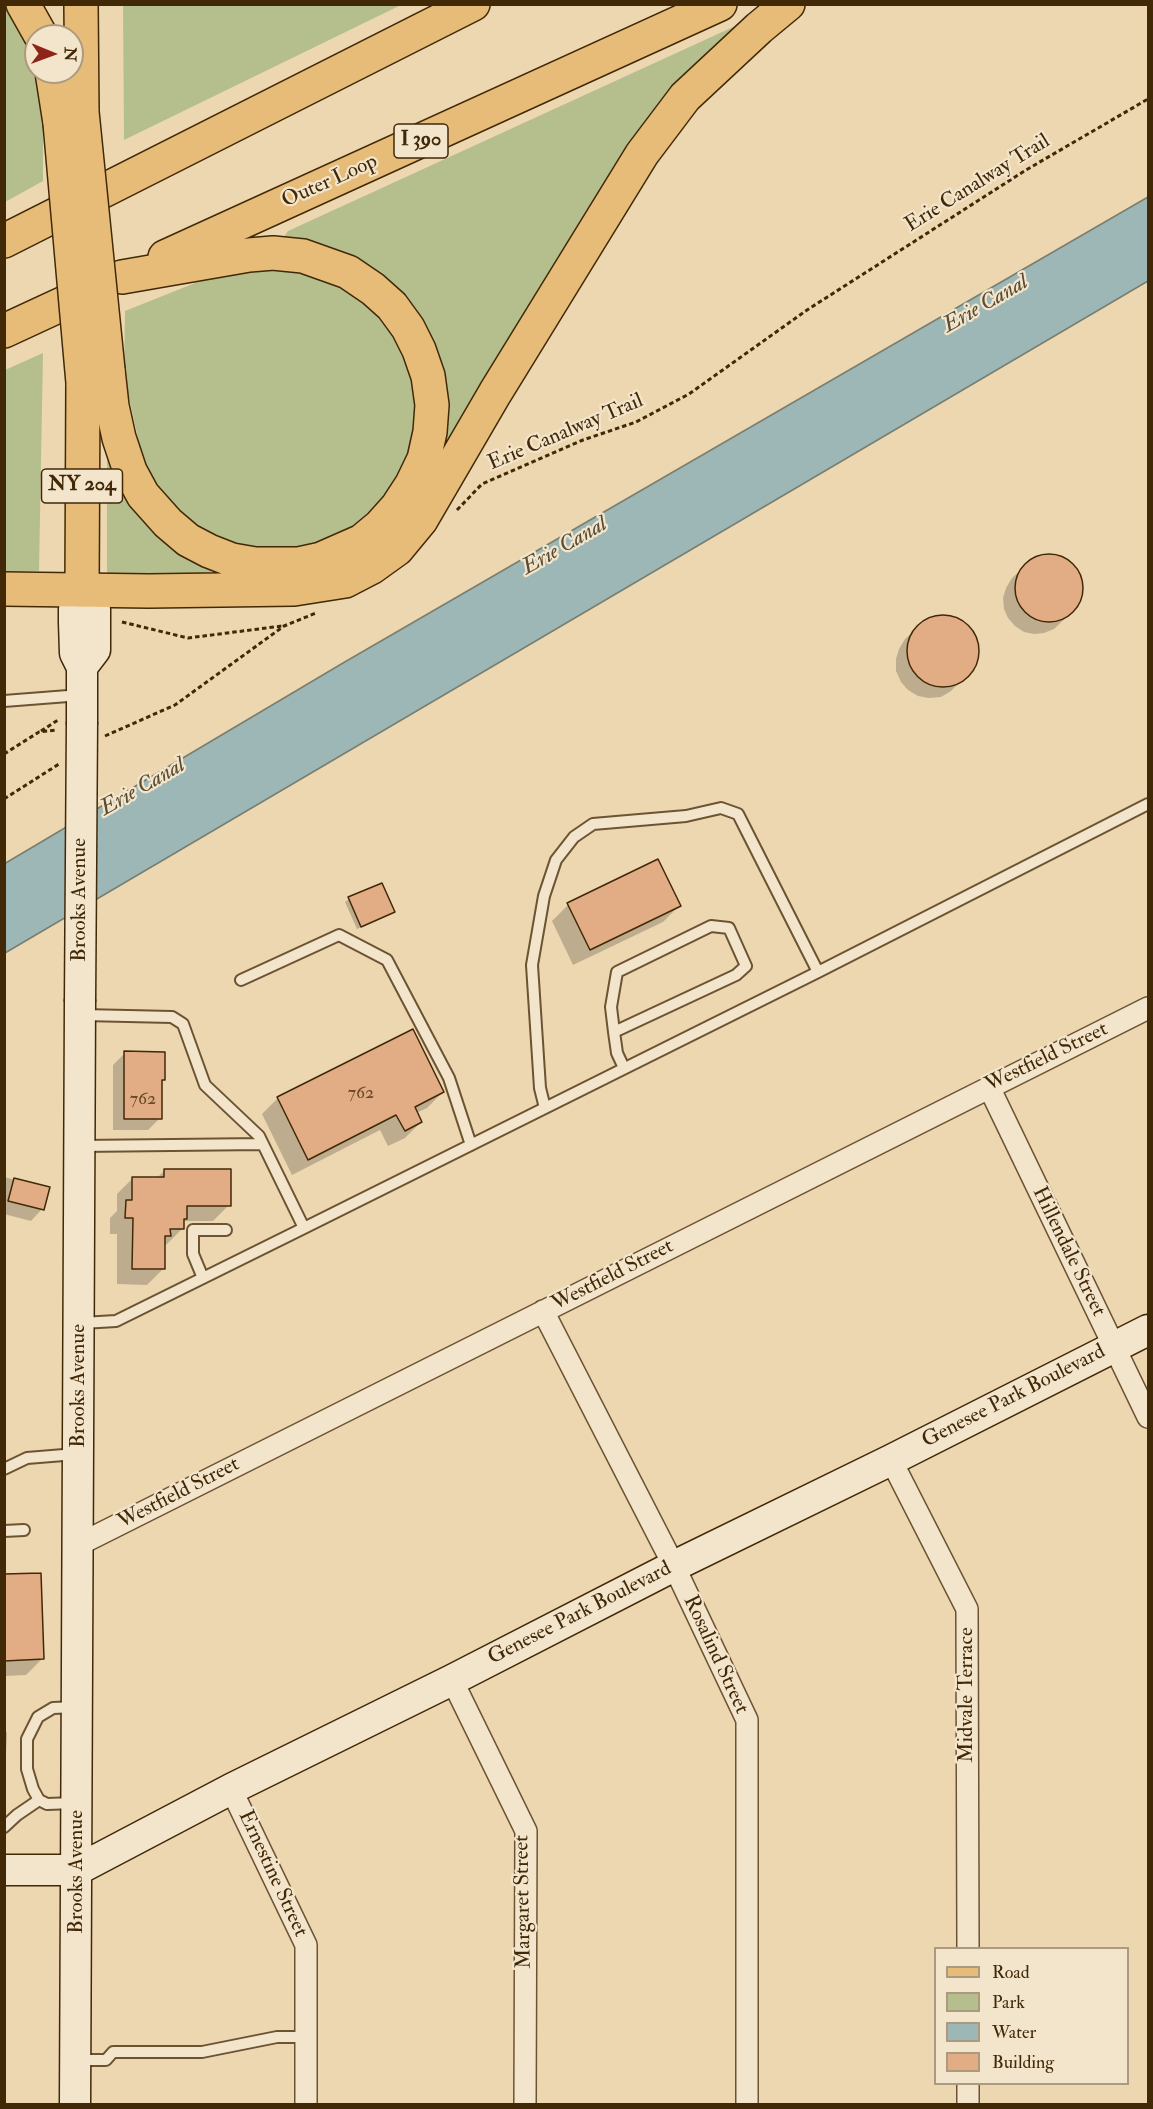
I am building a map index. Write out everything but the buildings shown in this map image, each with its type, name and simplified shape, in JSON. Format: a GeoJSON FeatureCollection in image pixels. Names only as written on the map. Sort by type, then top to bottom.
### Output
{"type":"FeatureCollection","features":[{"type":"Feature","properties":{"kind":"main road"},"geometry":{"type":"LineString","coordinates":[[23,4],[34,24]]}},
{"type":"Feature","properties":{"kind":"main road"},"geometry":{"type":"LineString","coordinates":[[81,4],[71,118],[95,377],[112,406],[130,471],[143,495],[168,523],[188,540],[214,554],[255,564],[298,564],[321,559],[362,542],[380,526],[397,507],[424,459],[430,432],[432,405],[428,376],[419,350],[408,327],[392,306],[373,289],[348,272],[303,256],[273,253],[249,255],[122,277]]}},
{"type":"Feature","properties":{"kind":"main road"},"geometry":{"type":"LineString","coordinates":[[4,241],[473,4]]}},
{"type":"Feature","properties":{"kind":"main road","name":"Outer Loop"},"geometry":{"type":"LineString","coordinates":[[4,331],[720,4]]}},
{"type":"Feature","properties":{"kind":"main road"},"geometry":{"type":"LineString","coordinates":[[4,589],[82,592],[264,590],[306,587],[345,581],[372,567],[397,549],[421,520],[495,393],[642,154],[685,97],[788,4]]}},
{"type":"Feature","properties":{"kind":"main road"},"geometry":{"type":"LineString","coordinates":[[57,84],[71,118]]}},
{"type":"Feature","properties":{"kind":"main road"},"geometry":{"type":"LineString","coordinates":[[4,216],[36,202],[106,190]]}},
{"type":"Feature","properties":{"kind":"main road","name":"Brooks Avenue"},"geometry":{"type":"LineString","coordinates":[[75,2104],[80,1008],[74,609],[82,592],[95,377]]}},
{"type":"Feature","properties":{"kind":"main road","name":"Genesee Park Boulevard"},"geometry":{"type":"LineString","coordinates":[[4,1870],[77,1870],[231,1789],[1149,1330]]}},
{"type":"Feature","properties":{"kind":"street","name":"Westfield Street"},"geometry":{"type":"LineString","coordinates":[[78,1545],[1149,1008]]}},
{"type":"Feature","properties":{"kind":"street","name":"Hillendale Street"},"geometry":{"type":"LineString","coordinates":[[989,1087],[1149,1417]]}},
{"type":"Feature","properties":{"kind":"street","name":"Rosalind Street"},"geometry":{"type":"LineString","coordinates":[[543,1311],[674,1566],[747,1720],[747,2104]]}},
{"type":"Feature","properties":{"kind":"street","name":"Midvale Terrace"},"geometry":{"type":"LineString","coordinates":[[891,1460],[967,1609],[968,1947]]}},
{"type":"Feature","properties":{"kind":"street","name":"Margaret Street"},"geometry":{"type":"LineString","coordinates":[[452,1680],[526,1831],[525,2104]]}},
{"type":"Feature","properties":{"kind":"street","name":"Ernestine Street"},"geometry":{"type":"LineString","coordinates":[[231,1789],[306,1945],[306,2104]]}},
{"type":"Feature","properties":{"kind":"street"},"geometry":{"type":"LineString","coordinates":[[968,2085],[968,2104]]}},
{"type":"Feature","properties":{"kind":"lane"},"geometry":{"type":"LineString","coordinates":[[4,701],[77,712]]}},
{"type":"Feature","properties":{"kind":"lane"},"geometry":{"type":"LineString","coordinates":[[79,1323],[116,1321],[818,972],[1149,804]]}},
{"type":"Feature","properties":{"kind":"lane"},"geometry":{"type":"LineString","coordinates":[[545,1108],[540,1088],[532,965],[544,896],[556,860],[574,837],[593,824],[686,816],[722,808],[738,814],[818,972]]}},
{"type":"Feature","properties":{"kind":"lane"},"geometry":{"type":"LineString","coordinates":[[614,1032],[736,975],[746,966],[729,928],[711,926],[617,972],[611,1007],[616,1053],[624,1068]]}},
{"type":"Feature","properties":{"kind":"lane"},"geometry":{"type":"LineString","coordinates":[[241,980],[339,935],[387,960],[449,1078],[471,1145]]}},
{"type":"Feature","properties":{"kind":"lane"},"geometry":{"type":"LineString","coordinates":[[80,1008],[172,1017],[183,1024],[205,1085],[259,1136],[304,1228]]}},
{"type":"Feature","properties":{"kind":"lane"},"geometry":{"type":"LineString","coordinates":[[80,1146],[263,1144]]}},
{"type":"Feature","properties":{"kind":"lane"},"geometry":{"type":"LineString","coordinates":[[203,1278],[193,1254],[193,1230],[226,1230]]}},
{"type":"Feature","properties":{"kind":"lane"},"geometry":{"type":"LineString","coordinates":[[4,1469],[27,1458],[79,1454]]}},
{"type":"Feature","properties":{"kind":"lane"},"geometry":{"type":"LineString","coordinates":[[4,1531],[24,1530]]}},
{"type":"Feature","properties":{"kind":"lane"},"geometry":{"type":"LineString","coordinates":[[77,1707],[53,1708],[38,1717],[27,1739],[27,1769],[39,1800],[47,1804],[77,1803]]}},
{"type":"Feature","properties":{"kind":"lane"},"geometry":{"type":"LineString","coordinates":[[4,1827],[39,1800]]}},
{"type":"Feature","properties":{"kind":"lane"},"geometry":{"type":"LineString","coordinates":[[75,2060],[106,2060],[113,2052],[202,2052],[277,2037],[306,2037]]}},
{"type":"Feature","properties":{"kind":"path","name":"Erie Canalway Trail"},"geometry":{"type":"LineString","coordinates":[[453,515],[482,484],[583,440],[636,422],[689,394],[817,304],[1026,170],[1149,99]]}},
{"type":"Feature","properties":{"kind":"path"},"geometry":{"type":"LineString","coordinates":[[39,732],[77,712],[175,705],[284,626],[316,613]]}},
{"type":"Feature","properties":{"kind":"path"},"geometry":{"type":"LineString","coordinates":[[122,622],[188,638],[284,626]]}},
{"type":"Feature","properties":{"kind":"path"},"geometry":{"type":"LineString","coordinates":[[4,754],[77,712]]}},
{"type":"Feature","properties":{"kind":"path"},"geometry":{"type":"LineString","coordinates":[[4,799],[63,762]]}},
{"type":"Feature","properties":{"kind":"green space"},"geometry":{"type":"Polygon","coordinates":[[[11,4],[24,31],[24,84],[38,84],[43,117],[43,181],[5,202],[4,5],[11,4]]]}},
{"type":"Feature","properties":{"kind":"green space"},"geometry":{"type":"Polygon","coordinates":[[[123,4],[401,5],[124,140],[123,4]]]}},
{"type":"Feature","properties":{"kind":"green space"},"geometry":{"type":"Polygon","coordinates":[[[757,16],[450,445],[439,444],[435,360],[283,238],[288,231],[757,16]]]}},
{"type":"Feature","properties":{"kind":"green space"},"geometry":{"type":"Polygon","coordinates":[[[301,265],[378,307],[414,373],[419,413],[411,451],[382,506],[335,541],[276,554],[213,542],[169,505],[149,476],[124,375],[125,311],[210,277],[301,265]]]}},
{"type":"Feature","properties":{"kind":"green space"},"geometry":{"type":"Polygon","coordinates":[[[43,353],[39,571],[5,572],[5,370],[43,353]]]}},
{"type":"Feature","properties":{"kind":"green space"},"geometry":{"type":"Polygon","coordinates":[[[107,441],[221,565],[217,580],[109,578],[107,571],[107,441]]]}},
{"type":"Feature","properties":{"kind":"water","name":"Erie Canal"},"geometry":{"type":"Polygon","coordinates":[[[1148,197],[1148,281],[5,953],[4,864],[343,663],[1148,197]]]}}]}
